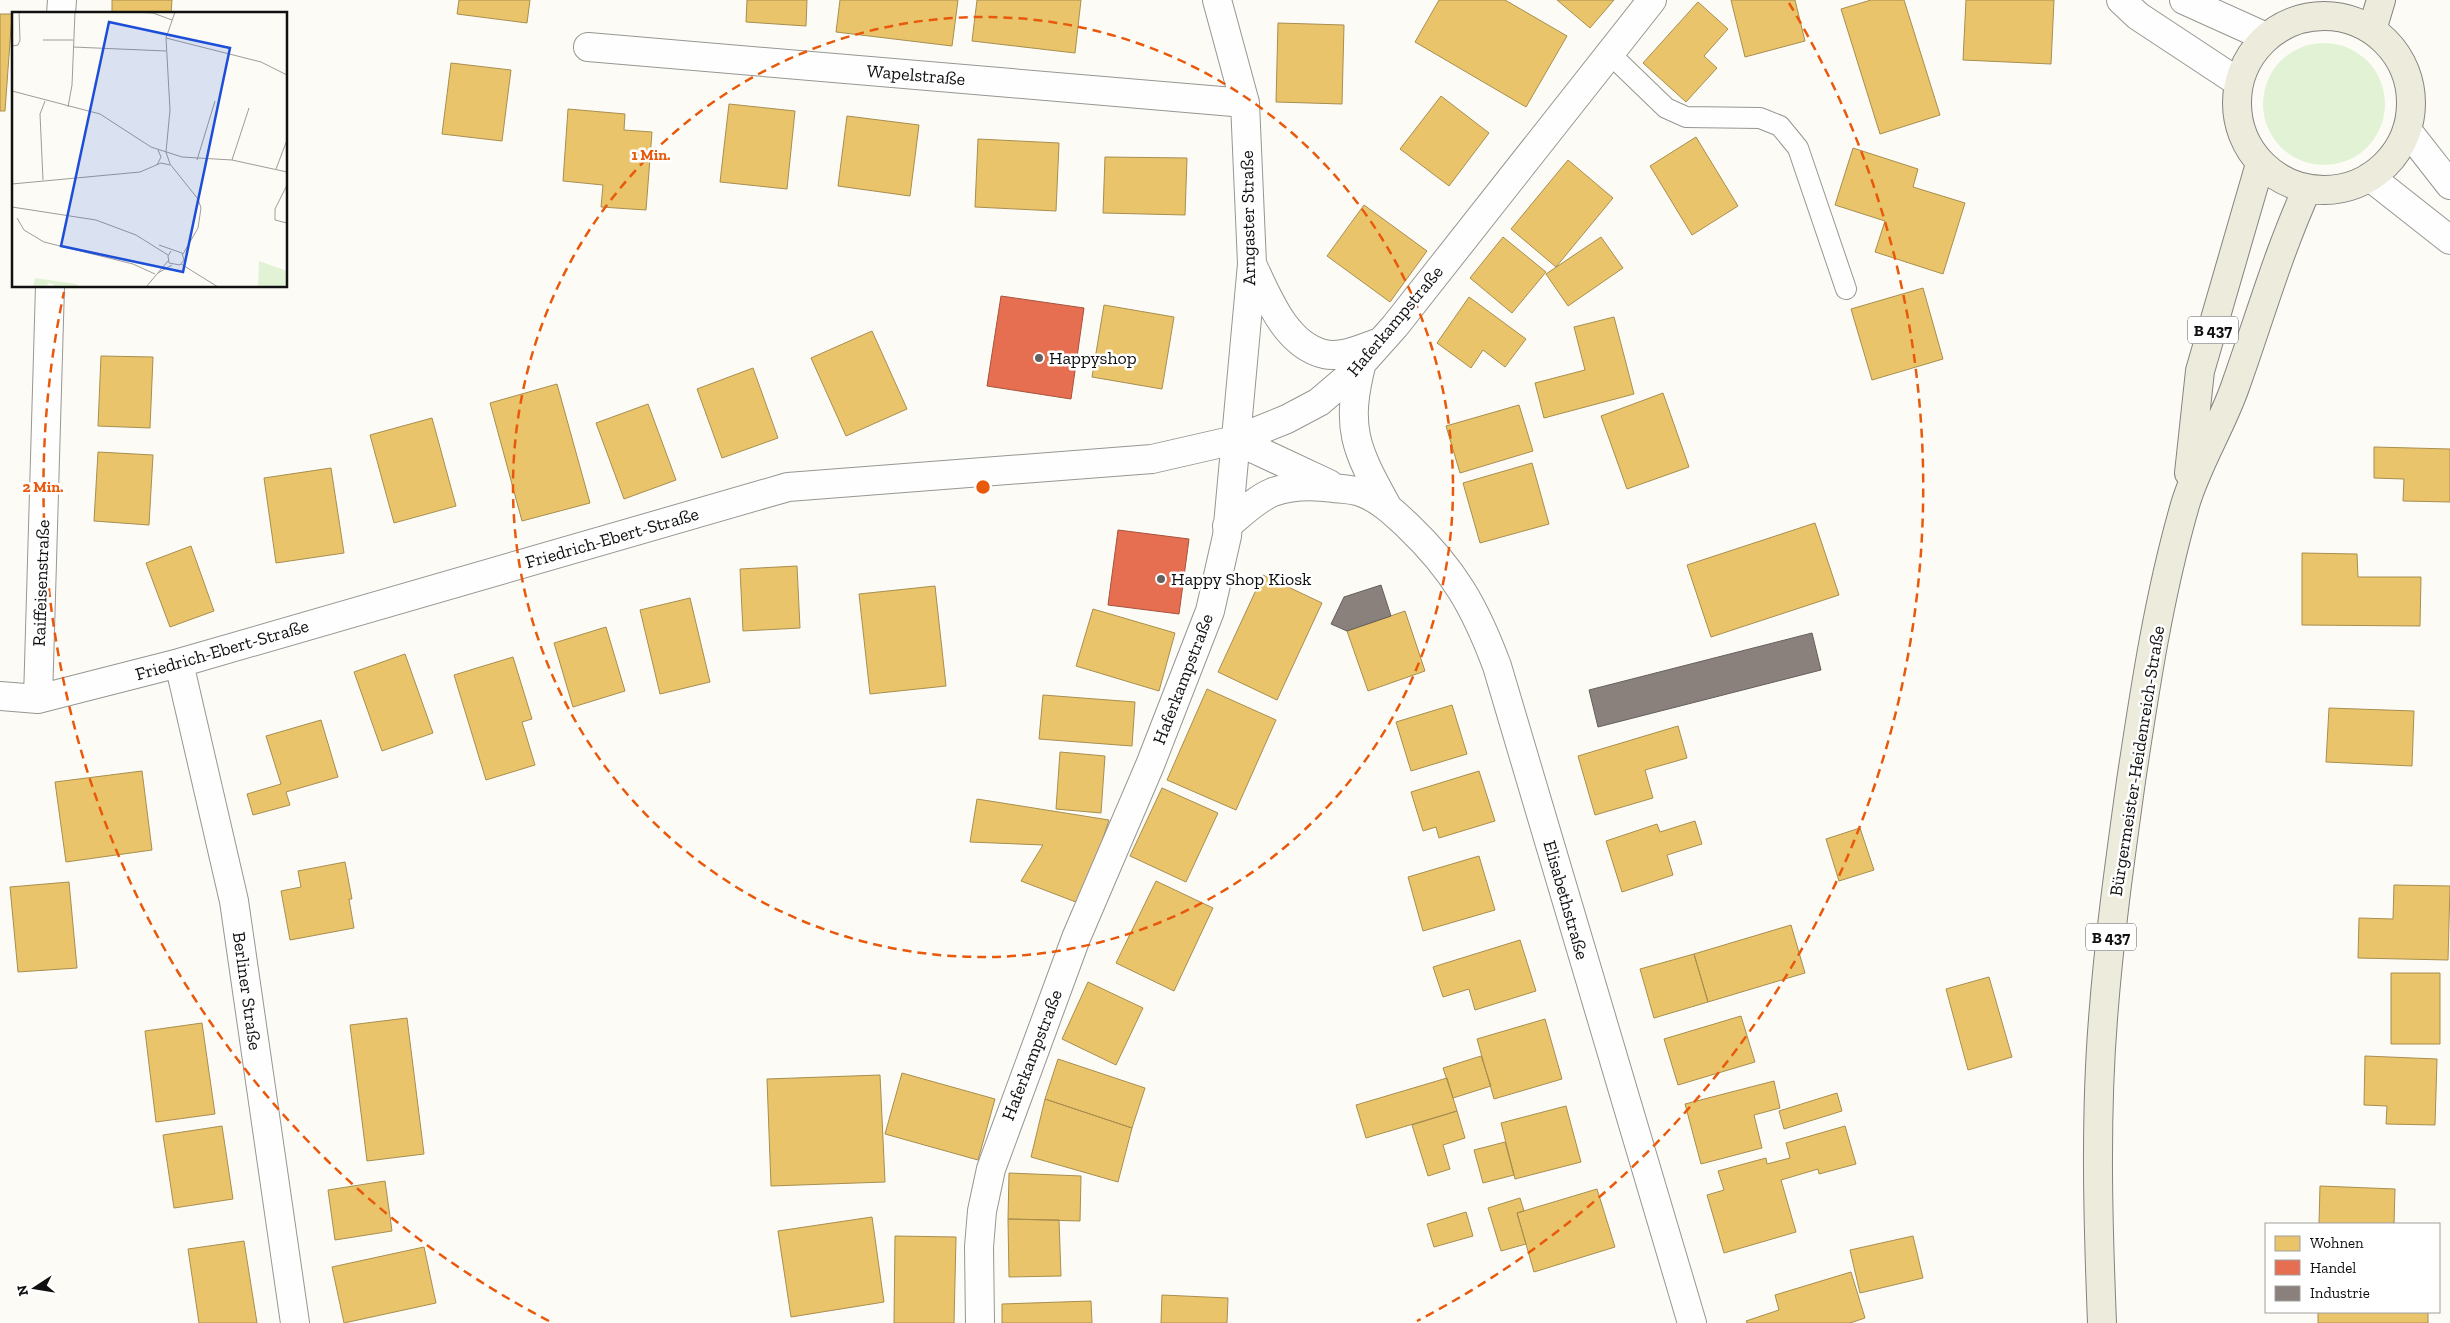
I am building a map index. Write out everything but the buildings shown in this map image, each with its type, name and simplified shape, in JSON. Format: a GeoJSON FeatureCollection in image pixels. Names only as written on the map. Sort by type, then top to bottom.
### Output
{"type":"FeatureCollection","features":[{"type":"Feature","properties":{"kind":"main road"},"geometry":{"type":"LineString","coordinates":[[2372,30],[2381,0]]}},
{"type":"Feature","properties":{"kind":"main road"},"geometry":{"type":"LineString","coordinates":[[2326,8],[2372,30],[2385,40],[2404,66],[2411,98],[2407,130],[2393,157],[2370,178],[2346,188],[2333,190],[2307,189],[2283,180],[2260,164],[2245,141],[2240,127],[2237,112],[2238,82],[2254,50],[2266,36],[2292,21],[2326,8]]}},
{"type":"Feature","properties":{"kind":"main road","name":"Bürgermeister-Heidenreich-Straße"},"geometry":{"type":"LineString","coordinates":[[2102,1323],[2098,1218],[2098,1113],[2103,1019],[2112,928],[2142,708],[2168,571],[2186,501],[2200,372],[2260,164]]}},
{"type":"Feature","properties":{"kind":"main road","name":"Bürgermeister-Heidenreich-Straße"},"geometry":{"type":"LineString","coordinates":[[2186,501],[2234,390],[2285,238],[2307,189]]}},
{"type":"Feature","properties":{"kind":"street","name":"Arngaster Straße"},"geometry":{"type":"LineString","coordinates":[[1217,0],[1244,103],[1252,264],[1235,440]]}},
{"type":"Feature","properties":{"kind":"street","name":"Haferkampstraße"},"geometry":{"type":"LineString","coordinates":[[980,1323],[979,1246],[982,1211],[991,1169],[1004,1129],[1076,938],[1150,765],[1210,611],[1227,526],[1235,440],[1287,419],[1319,402],[1353,373],[1381,341],[1652,0]]}},
{"type":"Feature","properties":{"kind":"street"},"geometry":{"type":"LineString","coordinates":[[2121,0],[2138,16],[2238,82]]}},
{"type":"Feature","properties":{"kind":"street"},"geometry":{"type":"LineString","coordinates":[[2184,0],[2266,36]]}},
{"type":"Feature","properties":{"kind":"street","name":"Wapelstraße"},"geometry":{"type":"LineString","coordinates":[[588,47],[1244,103]]}},
{"type":"Feature","properties":{"kind":"street"},"geometry":{"type":"LineString","coordinates":[[2407,130],[2450,185]]}},
{"type":"Feature","properties":{"kind":"street"},"geometry":{"type":"LineString","coordinates":[[2370,178],[2450,240]]}},
{"type":"Feature","properties":{"kind":"street"},"geometry":{"type":"LineString","coordinates":[[1252,264],[1272,306],[1285,327],[1306,345],[1324,354],[1344,354],[1381,341]]}},
{"type":"Feature","properties":{"kind":"street","name":"Raiffeisenstraße"},"geometry":{"type":"LineString","coordinates":[[38,699],[50,288]]}},
{"type":"Feature","properties":{"kind":"street"},"geometry":{"type":"LineString","coordinates":[[1362,362],[1354,393],[1353,415],[1356,440],[1363,464],[1387,506]]}},
{"type":"Feature","properties":{"kind":"street"},"geometry":{"type":"LineString","coordinates":[[1235,440],[1339,489]]}},
{"type":"Feature","properties":{"kind":"street","name":"Friedrich-Ebert-Straße"},"geometry":{"type":"LineString","coordinates":[[0,696],[38,699],[179,663],[788,487],[1152,459],[1235,440]]}},
{"type":"Feature","properties":{"kind":"street"},"geometry":{"type":"LineString","coordinates":[[1227,526],[1248,507],[1272,492],[1293,487],[1312,485],[1361,492],[1387,506]]}},
{"type":"Feature","properties":{"kind":"street","name":"Elisabethstraße"},"geometry":{"type":"LineString","coordinates":[[1387,506],[1427,545],[1458,581],[1482,625],[1499,675],[1692,1323]]}},
{"type":"Feature","properties":{"kind":"street","name":"Berliner Straße"},"geometry":{"type":"LineString","coordinates":[[179,663],[234,901],[295,1323]]}},
{"type":"Feature","properties":{"kind":"lane"},"geometry":{"type":"LineString","coordinates":[[1609,53],[1666,108],[1686,117],[1760,118],[1780,126],[1798,148],[1846,289]]}},
{"type":"Feature","properties":{"kind":"green space"},"geometry":{"type":"Polygon","coordinates":[[[2324,43],[2336,44],[2347,48],[2358,53],[2367,61],[2375,70],[2380,81],[2384,92],[2384,116],[2380,127],[2375,138],[2367,147],[2358,155],[2347,160],[2336,164],[2324,165],[2312,164],[2301,160],[2290,155],[2281,147],[2273,138],[2268,127],[2264,116],[2263,104],[2264,92],[2268,81],[2273,70],[2281,61],[2290,53],[2301,48],[2312,44],[2324,43]]]}},
{"type":"Feature","properties":{"kind":"place","name":"Happyshop"},"geometry":{"type":"Point","coordinates":[1039,358]}},
{"type":"Feature","properties":{"kind":"place","name":"Happy Shop Kiosk"},"geometry":{"type":"Point","coordinates":[1161,579]}}]}
